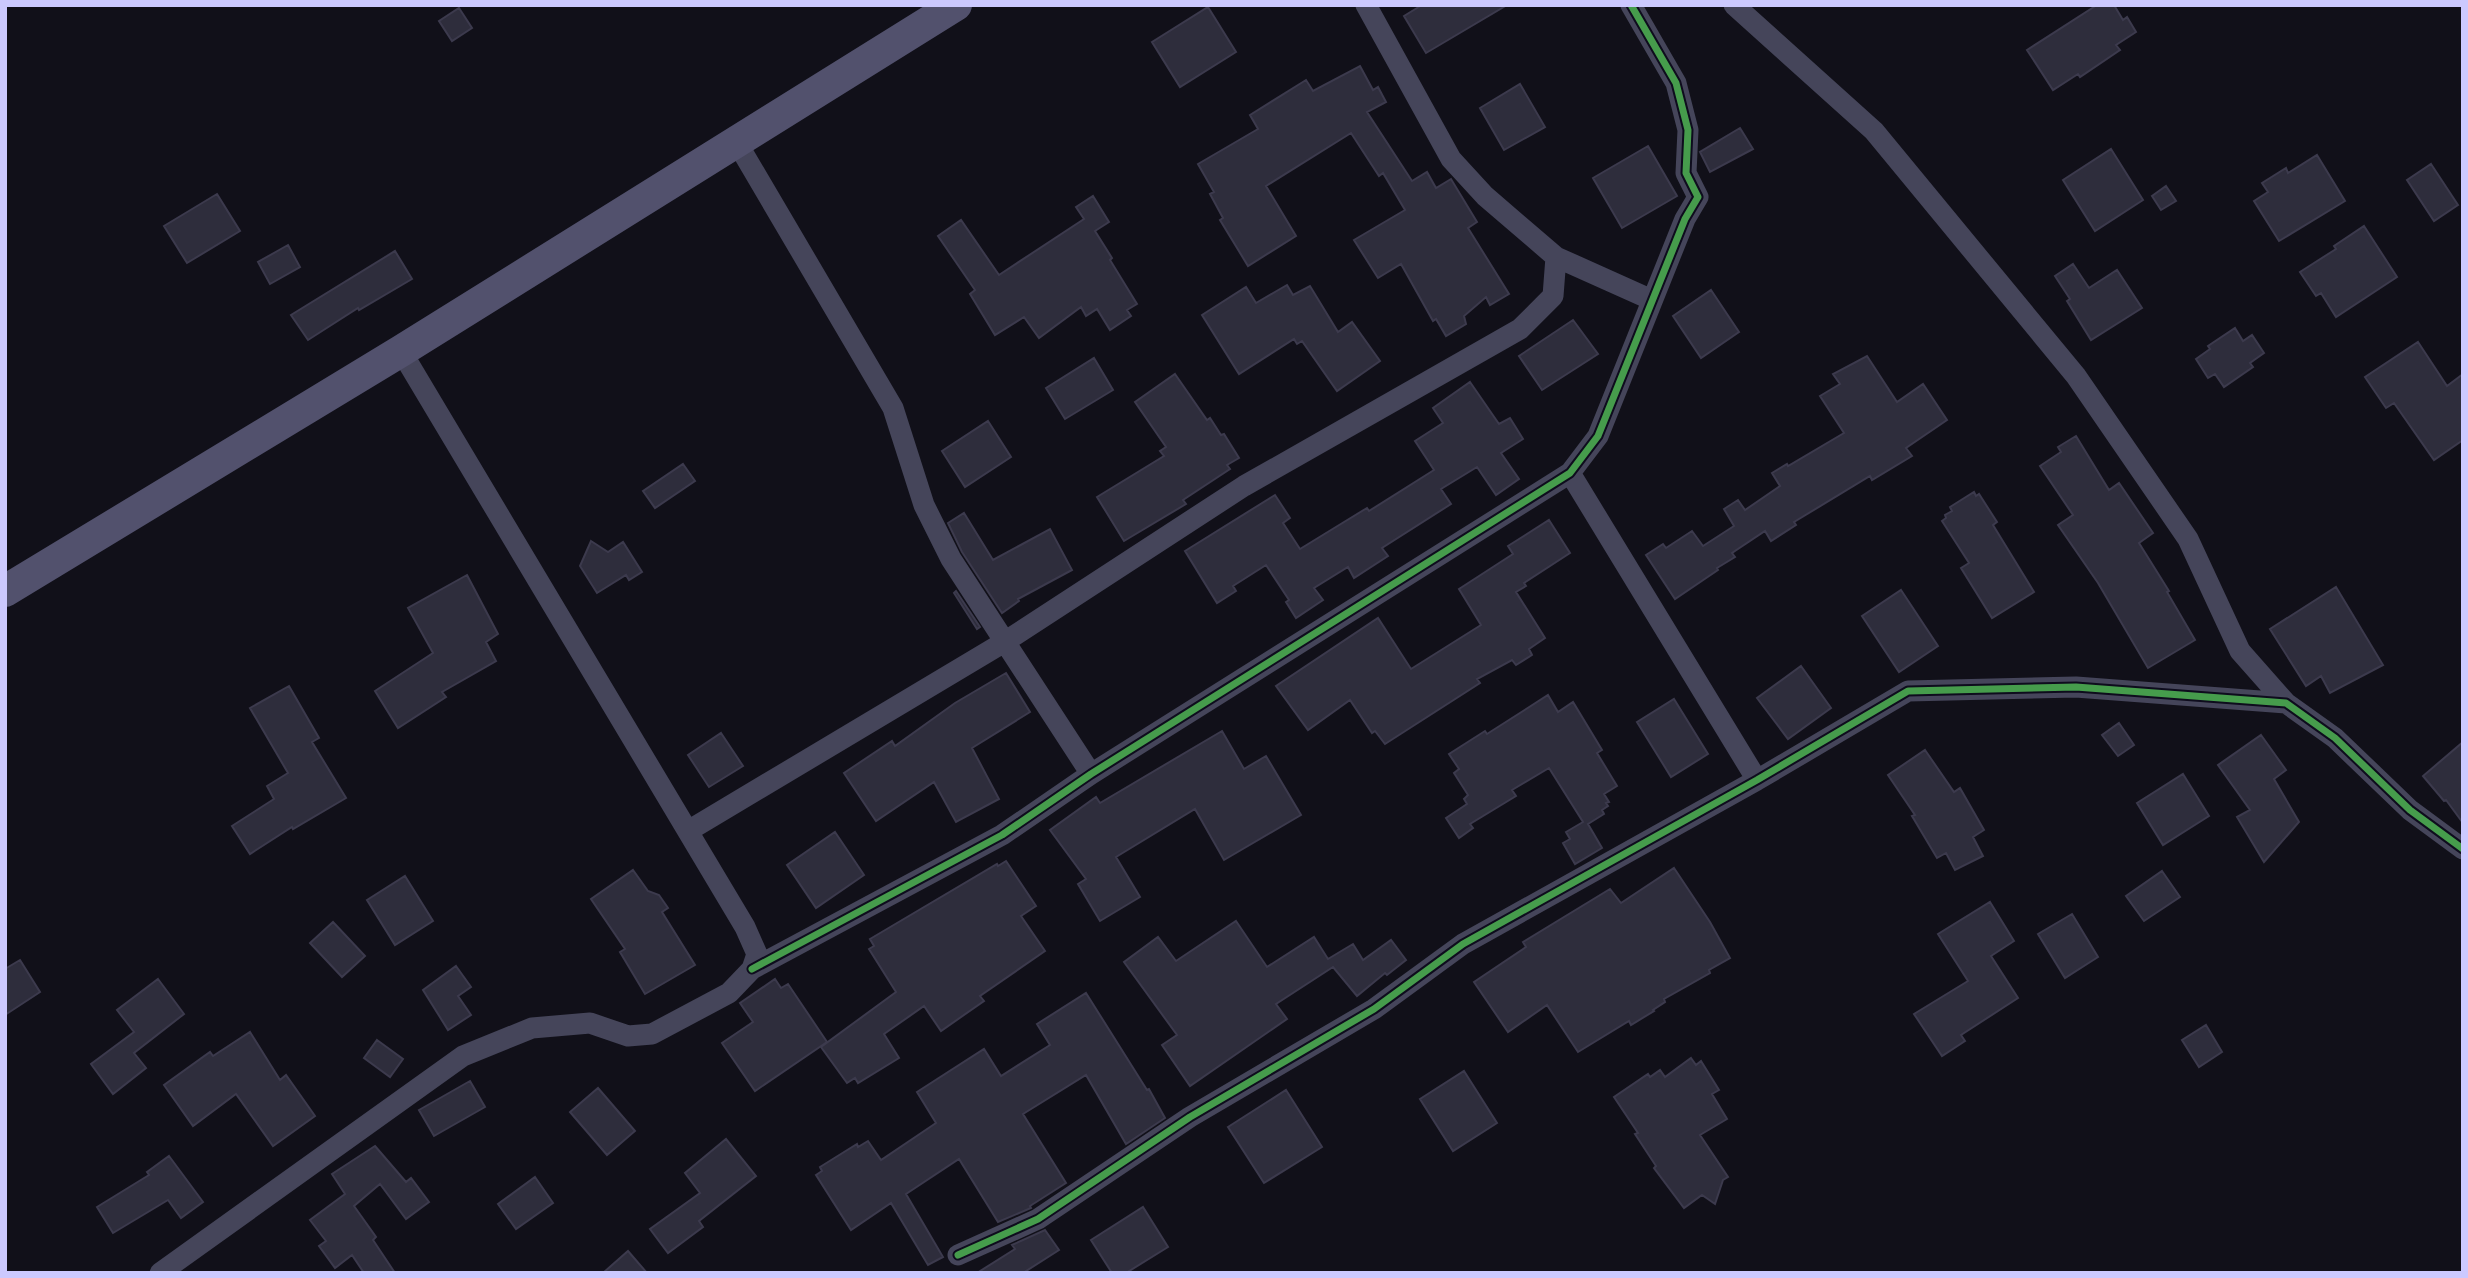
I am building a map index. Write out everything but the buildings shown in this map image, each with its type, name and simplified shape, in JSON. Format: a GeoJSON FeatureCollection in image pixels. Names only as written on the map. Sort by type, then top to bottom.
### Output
{"type":"FeatureCollection","features":[{"type":"Feature","properties":{"kind":"street"},"geometry":{"type":"LineString","coordinates":[[5,591],[401,351],[956,5]]}},
{"type":"Feature","properties":{"kind":"street"},"geometry":{"type":"LineString","coordinates":[[1366,5],[1451,159],[1485,196],[1556,257],[1652,300]]}},
{"type":"Feature","properties":{"kind":"street"},"geometry":{"type":"LineString","coordinates":[[160,1273],[463,1056],[532,1028],[590,1023],[628,1037],[652,1034],[729,993],[752,970],[1002,835],[1091,774],[1570,473],[1598,436],[1685,219],[1698,197],[1686,173],[1688,130],[1676,83],[1631,5]]}},
{"type":"Feature","properties":{"kind":"street"},"geometry":{"type":"LineString","coordinates":[[1734,5],[1874,131],[2076,376],[2188,539],[2240,651],[2286,703],[2335,738],[2410,810],[2463,849]]}},
{"type":"Feature","properties":{"kind":"street"},"geometry":{"type":"LineString","coordinates":[[736,141],[893,408],[924,505],[951,559],[1091,774]]}},
{"type":"Feature","properties":{"kind":"street"},"geometry":{"type":"LineString","coordinates":[[688,831],[1006,641],[1244,486],[1520,329],[1553,296],[1556,257]]}},
{"type":"Feature","properties":{"kind":"street"},"geometry":{"type":"LineString","coordinates":[[401,351],[746,927],[757,954],[752,970]]}},
{"type":"Feature","properties":{"kind":"street"},"geometry":{"type":"LineString","coordinates":[[1570,473],[1757,780]]}},
{"type":"Feature","properties":{"kind":"street"},"geometry":{"type":"LineString","coordinates":[[958,1255],[1038,1219],[1189,1117],[1374,1009],[1463,944],[1757,780],[1908,691],[2076,687],[2286,703]]}},
{"type":"Feature","properties":{"kind":"cycle path"},"geometry":{"type":"LineString","coordinates":[[752,969],[1002,835],[1091,774],[1570,473],[1598,436],[1685,219],[1698,197],[1686,173],[1688,130],[1676,83],[1631,5]]}},
{"type":"Feature","properties":{"kind":"cycle path"},"geometry":{"type":"LineString","coordinates":[[958,1255],[1038,1219],[1190,1117],[1374,1009],[1463,944],[1757,780],[1908,691],[2076,687],[2286,703],[2335,738],[2410,810],[2463,849]]}}]}
